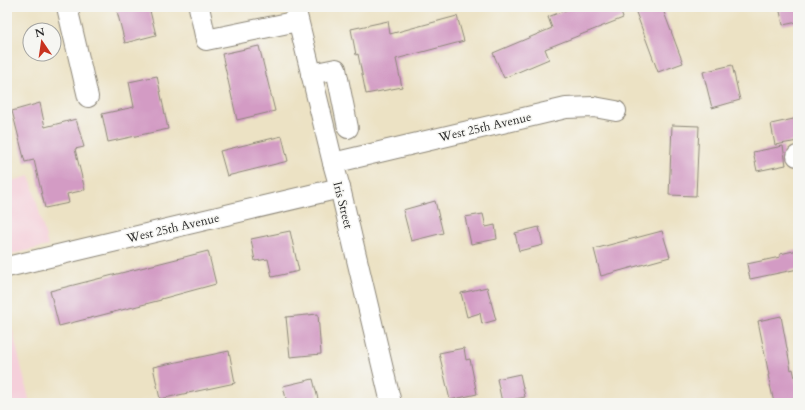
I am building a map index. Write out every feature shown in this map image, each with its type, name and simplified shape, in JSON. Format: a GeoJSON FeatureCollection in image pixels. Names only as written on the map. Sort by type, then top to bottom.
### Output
{"type":"FeatureCollection","features":[{"type":"Feature","properties":{"kind":"street"},"geometry":{"type":"LineString","coordinates":[[67,7],[88,97]]}},
{"type":"Feature","properties":{"kind":"street"},"geometry":{"type":"LineString","coordinates":[[199,7],[206,40],[297,14]]}},
{"type":"Feature","properties":{"kind":"street","name":"Iris Street"},"geometry":{"type":"LineString","coordinates":[[297,14],[391,403]]}},
{"type":"Feature","properties":{"kind":"street"},"geometry":{"type":"LineString","coordinates":[[311,74],[336,69],[348,128]]}},
{"type":"Feature","properties":{"kind":"street","name":"West 25th Avenue"},"geometry":{"type":"LineString","coordinates":[[333,163],[566,108],[594,107],[616,111]]}},
{"type":"Feature","properties":{"kind":"street","name":"West 25th Avenue"},"geometry":{"type":"LineString","coordinates":[[7,267],[340,188]]}},
{"type":"Feature","properties":{"kind":"shaded area"},"geometry":{"type":"Polygon","coordinates":[[[30,176],[48,246],[7,255],[7,182],[30,176]]]}},
{"type":"Feature","properties":{"kind":"shaded area"},"geometry":{"type":"Polygon","coordinates":[[[7,307],[30,403],[7,403],[7,307]]]}},
{"type":"Feature","properties":{"kind":"building"},"geometry":{"type":"Polygon","coordinates":[[[116,7],[149,7],[156,35],[125,43],[116,7]]]}},
{"type":"Feature","properties":{"kind":"building"},"geometry":{"type":"Polygon","coordinates":[[[574,7],[619,7],[623,18],[545,49],[549,59],[504,78],[493,53],[552,28],[548,17],[574,7]]]}},
{"type":"Feature","properties":{"kind":"building"},"geometry":{"type":"Polygon","coordinates":[[[634,7],[662,7],[683,63],[658,72],[634,7]]]}},
{"type":"Feature","properties":{"kind":"building"},"geometry":{"type":"Polygon","coordinates":[[[779,7],[798,7],[798,22],[783,25],[779,7]]]}},
{"type":"Feature","properties":{"kind":"building"},"geometry":{"type":"Polygon","coordinates":[[[457,16],[464,41],[396,59],[402,87],[366,94],[351,29],[388,21],[390,34],[457,16]]]}},
{"type":"Feature","properties":{"kind":"building"},"geometry":{"type":"Polygon","coordinates":[[[259,46],[275,111],[237,120],[222,54],[259,46]]]}},
{"type":"Feature","properties":{"kind":"building"},"geometry":{"type":"Polygon","coordinates":[[[732,65],[740,100],[712,108],[703,72],[732,65]]]}},
{"type":"Feature","properties":{"kind":"building"},"geometry":{"type":"Polygon","coordinates":[[[157,76],[168,129],[108,142],[102,114],[134,107],[129,82],[157,76]]]}},
{"type":"Feature","properties":{"kind":"building"},"geometry":{"type":"Polygon","coordinates":[[[40,103],[45,127],[76,119],[84,147],[75,149],[85,190],[67,194],[69,203],[45,208],[34,160],[25,162],[12,111],[40,103]]]}},
{"type":"Feature","properties":{"kind":"building"},"geometry":{"type":"Polygon","coordinates":[[[798,118],[798,141],[775,145],[771,124],[798,118]]]}},
{"type":"Feature","properties":{"kind":"building"},"geometry":{"type":"Polygon","coordinates":[[[672,125],[699,126],[696,196],[669,195],[672,125]]]}},
{"type":"Feature","properties":{"kind":"building"},"geometry":{"type":"Polygon","coordinates":[[[282,136],[288,161],[227,176],[220,151],[282,136]]]}},
{"type":"Feature","properties":{"kind":"building"},"geometry":{"type":"Polygon","coordinates":[[[783,146],[786,165],[757,171],[753,152],[783,146]]]}},
{"type":"Feature","properties":{"kind":"building"},"geometry":{"type":"Polygon","coordinates":[[[435,201],[443,233],[411,241],[403,210],[435,201]]]}},
{"type":"Feature","properties":{"kind":"building"},"geometry":{"type":"Polygon","coordinates":[[[483,214],[486,227],[495,225],[497,239],[471,244],[465,217],[483,214]]]}},
{"type":"Feature","properties":{"kind":"building"},"geometry":{"type":"Polygon","coordinates":[[[539,227],[543,245],[519,251],[515,233],[539,227]]]}},
{"type":"Feature","properties":{"kind":"building"},"geometry":{"type":"Polygon","coordinates":[[[290,231],[299,271],[272,277],[268,259],[255,261],[251,239],[290,231]]]}},
{"type":"Feature","properties":{"kind":"building"},"geometry":{"type":"Polygon","coordinates":[[[662,231],[670,257],[601,276],[594,249],[662,231]]]}},
{"type":"Feature","properties":{"kind":"building"},"geometry":{"type":"Polygon","coordinates":[[[798,250],[798,269],[750,279],[747,264],[780,257],[780,254],[798,250]]]}},
{"type":"Feature","properties":{"kind":"building"},"geometry":{"type":"Polygon","coordinates":[[[208,251],[216,284],[161,300],[59,326],[50,291],[208,251]]]}},
{"type":"Feature","properties":{"kind":"building"},"geometry":{"type":"Polygon","coordinates":[[[487,287],[496,320],[482,324],[480,313],[467,317],[461,293],[487,287]]]}},
{"type":"Feature","properties":{"kind":"building"},"geometry":{"type":"Polygon","coordinates":[[[318,314],[321,354],[290,357],[286,317],[318,314]]]}},
{"type":"Feature","properties":{"kind":"building"},"geometry":{"type":"Polygon","coordinates":[[[781,316],[791,370],[793,369],[798,391],[798,398],[774,403],[758,321],[781,316]]]}},
{"type":"Feature","properties":{"kind":"building"},"geometry":{"type":"Polygon","coordinates":[[[464,348],[466,360],[470,359],[477,394],[450,400],[439,353],[464,348]]]}},
{"type":"Feature","properties":{"kind":"building"},"geometry":{"type":"Polygon","coordinates":[[[229,351],[235,383],[160,399],[153,367],[229,351]]]}},
{"type":"Feature","properties":{"kind":"building"},"geometry":{"type":"Polygon","coordinates":[[[520,374],[525,397],[502,402],[497,379],[520,374]]]}},
{"type":"Feature","properties":{"kind":"building"},"geometry":{"type":"Polygon","coordinates":[[[313,379],[319,403],[287,403],[283,386],[313,379]]]}}]}
